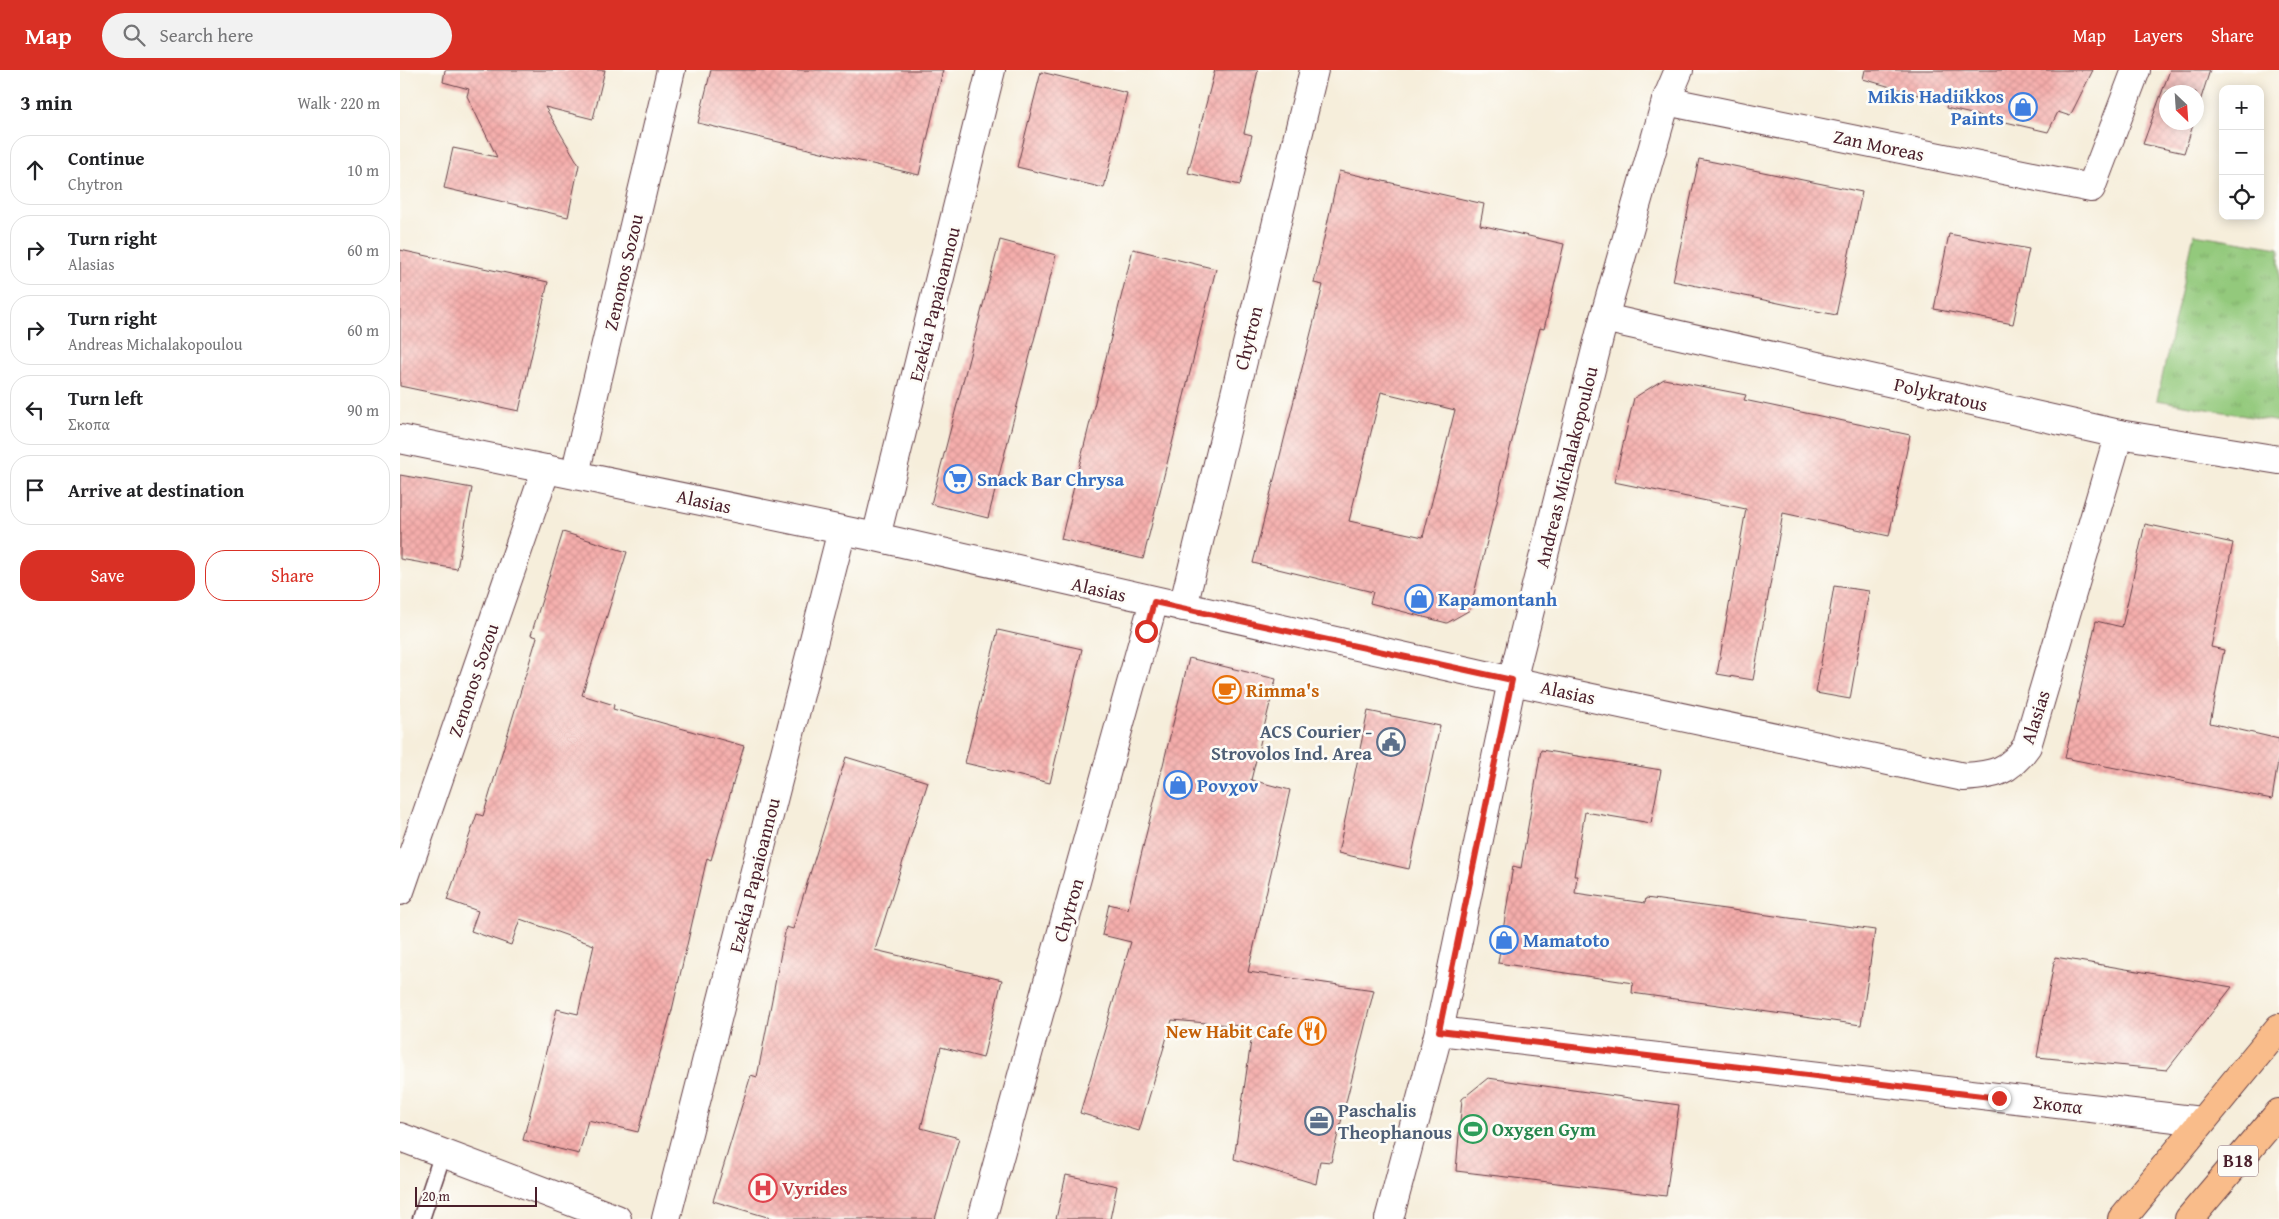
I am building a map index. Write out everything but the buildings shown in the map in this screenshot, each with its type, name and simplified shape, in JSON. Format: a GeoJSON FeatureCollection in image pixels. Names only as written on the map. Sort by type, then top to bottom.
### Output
{"type":"FeatureCollection","features":[{"type":"Feature","properties":{"kind":"main road"},"geometry":{"type":"LineString","coordinates":[[2122,1219],[2279,1028]]}},
{"type":"Feature","properties":{"kind":"main road","name":"B18"},"geometry":{"type":"LineString","coordinates":[[2197,1216],[2279,1113]]}},
{"type":"Feature","properties":{"kind":"street","name":"Zenonos Sozou"},"geometry":{"type":"LineString","coordinates":[[575,474],[671,70]]}},
{"type":"Feature","properties":{"kind":"street","name":"Ezekia Papaioannou"},"geometry":{"type":"LineString","coordinates":[[876,537],[991,70]]}},
{"type":"Feature","properties":{"kind":"street","name":"Chytron"},"geometry":{"type":"LineString","coordinates":[[1183,607],[1314,70]]}},
{"type":"Feature","properties":{"kind":"street","name":"Andreas Michalakopoulou"},"geometry":{"type":"LineString","coordinates":[[1389,1219],[1439,1031],[1512,680],[1604,318],[1666,101],[1679,70]]}},
{"type":"Feature","properties":{"kind":"street","name":"Zan Moreas"},"geometry":{"type":"LineString","coordinates":[[1666,101],[2091,188],[2136,70]]}},
{"type":"Feature","properties":{"kind":"street","name":"Polykratous"},"geometry":{"type":"LineString","coordinates":[[1604,318],[2119,434],[2279,460]]}},
{"type":"Feature","properties":{"kind":"street","name":"Alasias"},"geometry":{"type":"LineString","coordinates":[[400,439],[876,537],[1154,602],[1964,777],[1986,775],[2009,768],[2027,746],[2119,434]]}},
{"type":"Feature","properties":{"kind":"street","name":"Zenonos Sozou"},"geometry":{"type":"LineString","coordinates":[[400,891],[546,469]]}},
{"type":"Feature","properties":{"kind":"street","name":"Ezekia Papaioannou"},"geometry":{"type":"LineString","coordinates":[[666,1219],[842,530]]}},
{"type":"Feature","properties":{"kind":"street","name":"Chytron"},"geometry":{"type":"LineString","coordinates":[[982,1219],[1154,602]]}},
{"type":"Feature","properties":{"kind":"street","name":"Σκοπα"},"geometry":{"type":"LineString","coordinates":[[1439,1031],[2201,1121]]}},
{"type":"Feature","properties":{"kind":"street"},"geometry":{"type":"LineString","coordinates":[[400,1137],[617,1219]]}},
{"type":"Feature","properties":{"kind":"lane"},"geometry":{"type":"LineString","coordinates":[[421,1219],[443,1153]]}},
{"type":"Feature","properties":{"kind":"green space"},"geometry":{"type":"Polygon","coordinates":[[[2194,234],[2279,248],[2279,422],[2157,400],[2194,234]]]}},
{"type":"Feature","properties":{"kind":"place","name":"Mikis Hadiikkos Paints"},"geometry":{"type":"Point","coordinates":[2023,107]}},
{"type":"Feature","properties":{"kind":"place","name":"Snack Bar Chrysa"},"geometry":{"type":"Point","coordinates":[958,479]}},
{"type":"Feature","properties":{"kind":"place","name":"Kapamontanh"},"geometry":{"type":"Point","coordinates":[1419,599]}},
{"type":"Feature","properties":{"kind":"place","name":"Rimma's"},"geometry":{"type":"Point","coordinates":[1227,690]}},
{"type":"Feature","properties":{"kind":"place","name":"ACS Courier - Strovolos Ind. Area"},"geometry":{"type":"Point","coordinates":[1391,742]}},
{"type":"Feature","properties":{"kind":"place","name":"Ρονχον"},"geometry":{"type":"Point","coordinates":[1178,785]}},
{"type":"Feature","properties":{"kind":"place","name":"Mamatoto"},"geometry":{"type":"Point","coordinates":[1504,940]}},
{"type":"Feature","properties":{"kind":"place","name":"New Habit Cafe"},"geometry":{"type":"Point","coordinates":[1312,1031]}},
{"type":"Feature","properties":{"kind":"place","name":"Paschalis Theophanous"},"geometry":{"type":"Point","coordinates":[1319,1121]}},
{"type":"Feature","properties":{"kind":"place","name":"Oxygen Gym"},"geometry":{"type":"Point","coordinates":[1473,1129]}},
{"type":"Feature","properties":{"kind":"place","name":"Vyrides"},"geometry":{"type":"Point","coordinates":[763,1188]}},
{"type":"Feature","properties":{"kind":"route"},"geometry":{"type":"LineString","coordinates":[[1146,631],[1154,602],[1512,680],[1439,1031],[1999,1098]]}}]}
